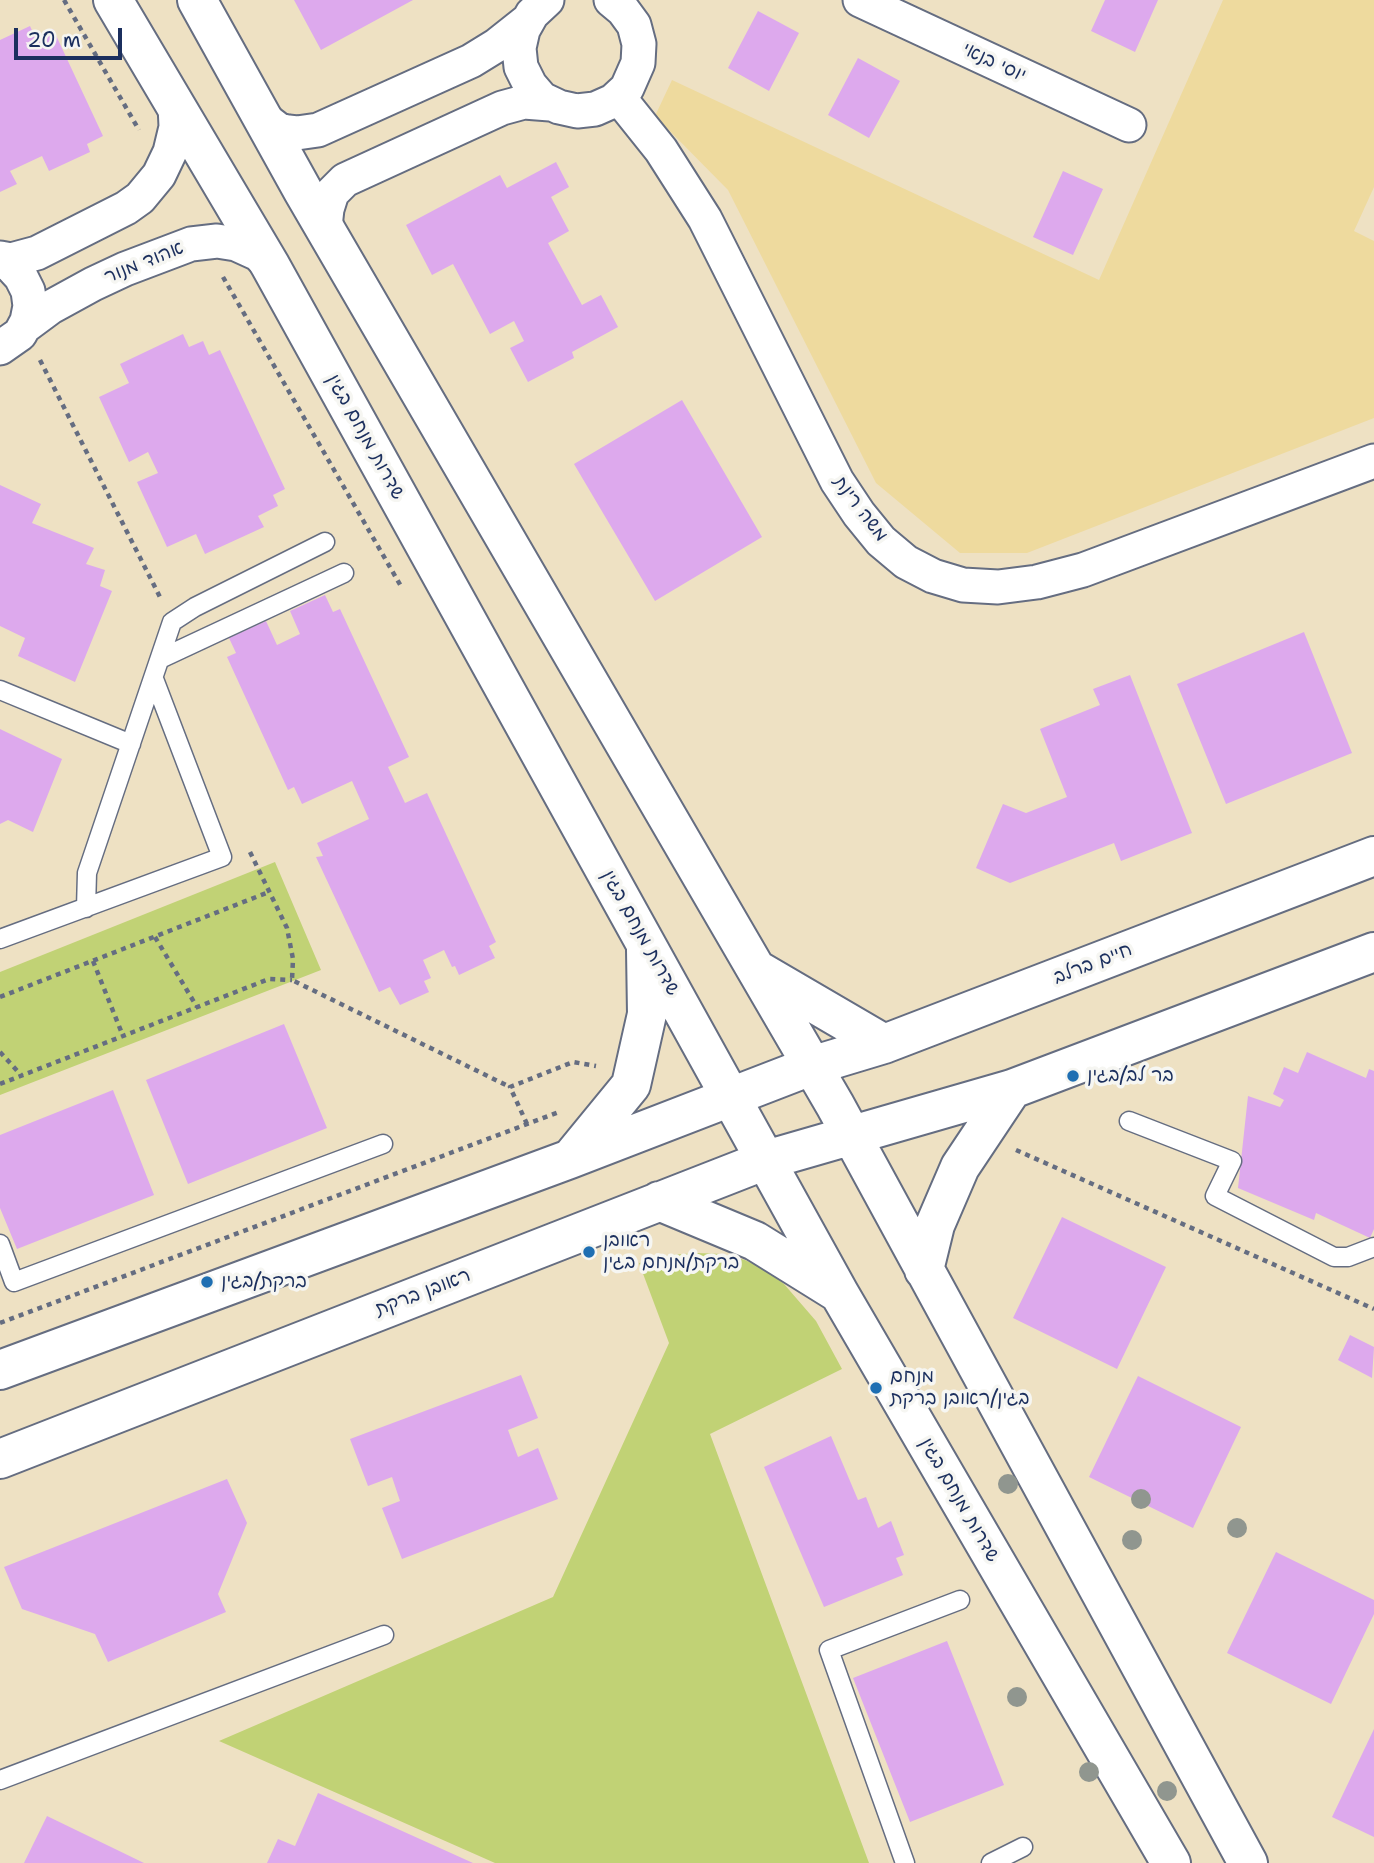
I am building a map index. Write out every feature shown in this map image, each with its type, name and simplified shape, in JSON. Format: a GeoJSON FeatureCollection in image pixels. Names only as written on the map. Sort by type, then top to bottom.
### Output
{"type":"FeatureCollection","features":[{"type":"Feature","properties":{"kind":"street","name":"שדרות מנחם בגין"},"geometry":{"type":"LineString","coordinates":[[113,0],[270,265],[839,1293],[1171,1863]]}},
{"type":"Feature","properties":{"kind":"street"},"geometry":{"type":"LineString","coordinates":[[197,0],[330,237],[835,1105],[1248,1863]]}},
{"type":"Feature","properties":{"kind":"street"},"geometry":{"type":"LineString","coordinates":[[536,11],[519,48],[524,76],[535,92],[551,104],[567,110],[586,111],[605,105],[620,95],[632,80],[638,63],[640,13],[623,10],[611,0]]}},
{"type":"Feature","properties":{"kind":"street","name":"יוסי בנאי"},"geometry":{"type":"LineString","coordinates":[[860,0],[1129,125]]}},
{"type":"Feature","properties":{"kind":"street"},"geometry":{"type":"LineString","coordinates":[[262,117],[279,130],[297,133],[318,130],[471,61],[497,45],[536,11]]}},
{"type":"Feature","properties":{"kind":"street","name":"משה רינת"},"geometry":{"type":"LineString","coordinates":[[620,95],[661,150],[705,219],[837,481],[881,541],[906,562],[933,576],[963,585],[1037,582],[1083,570],[1374,461]]}},
{"type":"Feature","properties":{"kind":"street"},"geometry":{"type":"LineString","coordinates":[[330,237],[325,227],[327,209],[332,193],[345,180],[502,108],[524,102],[551,104]]}},
{"type":"Feature","properties":{"kind":"street"},"geometry":{"type":"LineString","coordinates":[[0,259],[11,260],[37,253],[126,208],[150,187],[170,152],[176,127],[175,105]]}},
{"type":"Feature","properties":{"kind":"street","name":"אהוד מנור"},"geometry":{"type":"LineString","coordinates":[[8,343],[51,307],[93,284],[176,249],[203,242],[236,244],[258,254],[270,265]]}},
{"type":"Feature","properties":{"kind":"street"},"geometry":{"type":"LineString","coordinates":[[0,259],[17,271],[28,292],[30,306],[8,343]]}},
{"type":"Feature","properties":{"kind":"street","name":"חיים ברלב"},"geometry":{"type":"LineString","coordinates":[[811,1066],[884,1044],[1374,856]]}},
{"type":"Feature","properties":{"kind":"street"},"geometry":{"type":"LineString","coordinates":[[570,1159],[631,1085],[648,1014],[646,944]]}},
{"type":"Feature","properties":{"kind":"street"},"geometry":{"type":"LineString","coordinates":[[849,1135],[1012,1089],[1374,952]]}},
{"type":"Feature","properties":{"kind":"street"},"geometry":{"type":"LineString","coordinates":[[756,970],[884,1044]]}},
{"type":"Feature","properties":{"kind":"street"},"geometry":{"type":"LineString","coordinates":[[0,1370],[570,1159],[811,1066]]}},
{"type":"Feature","properties":{"kind":"street"},"geometry":{"type":"LineString","coordinates":[[924,1270],[935,1225],[960,1167],[1012,1089]]}},
{"type":"Feature","properties":{"kind":"street","name":"ראובן ברקת"},"geometry":{"type":"LineString","coordinates":[[0,1459],[659,1200],[766,1160],[849,1135]]}},
{"type":"Feature","properties":{"kind":"street"},"geometry":{"type":"LineString","coordinates":[[659,1200],[755,1241],[839,1293]]}},
{"type":"Feature","properties":{"kind":"lane"},"geometry":{"type":"LineString","coordinates":[[86,908],[87,873],[172,622],[195,607],[325,542]]}},
{"type":"Feature","properties":{"kind":"lane"},"geometry":{"type":"LineString","coordinates":[[160,659],[344,573]]}},
{"type":"Feature","properties":{"kind":"lane"},"geometry":{"type":"LineString","coordinates":[[0,939],[222,857],[153,679]]}},
{"type":"Feature","properties":{"kind":"lane"},"geometry":{"type":"LineString","coordinates":[[0,690],[131,744]]}},
{"type":"Feature","properties":{"kind":"lane"},"geometry":{"type":"LineString","coordinates":[[1129,1121],[1232,1161],[1215,1196],[1334,1257],[1348,1257],[1374,1247]]}},
{"type":"Feature","properties":{"kind":"lane"},"geometry":{"type":"LineString","coordinates":[[0,1244],[15,1282],[383,1144]]}},
{"type":"Feature","properties":{"kind":"lane"},"geometry":{"type":"LineString","coordinates":[[905,1863],[829,1650],[960,1600]]}},
{"type":"Feature","properties":{"kind":"lane"},"geometry":{"type":"LineString","coordinates":[[0,1780],[384,1635]]}},
{"type":"Feature","properties":{"kind":"lane"},"geometry":{"type":"LineString","coordinates":[[991,1863],[1023,1847]]}},
{"type":"Feature","properties":{"kind":"path"},"geometry":{"type":"LineString","coordinates":[[64,0],[162,169]]}},
{"type":"Feature","properties":{"kind":"path"},"geometry":{"type":"LineString","coordinates":[[203,242],[404,592]]}},
{"type":"Feature","properties":{"kind":"path"},"geometry":{"type":"LineString","coordinates":[[8,343],[172,622]]}},
{"type":"Feature","properties":{"kind":"path"},"geometry":{"type":"LineString","coordinates":[[246,843],[287,928],[293,959],[292,980]]}},
{"type":"Feature","properties":{"kind":"path"},"geometry":{"type":"LineString","coordinates":[[0,997],[269,892]]}},
{"type":"Feature","properties":{"kind":"path"},"geometry":{"type":"LineString","coordinates":[[155,937],[197,1007]]}},
{"type":"Feature","properties":{"kind":"path"},"geometry":{"type":"LineString","coordinates":[[93,961],[123,1036]]}},
{"type":"Feature","properties":{"kind":"path"},"geometry":{"type":"LineString","coordinates":[[0,1084],[269,979],[292,980],[510,1087],[527,1124]]}},
{"type":"Feature","properties":{"kind":"path"},"geometry":{"type":"LineString","coordinates":[[0,1052],[22,1076]]}},
{"type":"Feature","properties":{"kind":"path"},"geometry":{"type":"LineString","coordinates":[[510,1087],[573,1062],[634,1074]]}},
{"type":"Feature","properties":{"kind":"path"},"geometry":{"type":"LineString","coordinates":[[0,1323],[566,1109]]}},
{"type":"Feature","properties":{"kind":"path"},"geometry":{"type":"LineString","coordinates":[[982,1135],[1374,1309]]}},
{"type":"Feature","properties":{"kind":"green space"},"geometry":{"type":"Polygon","coordinates":[[[275,862],[321,970],[0,1095],[0,972],[275,862]]]}},
{"type":"Feature","properties":{"kind":"green space"},"geometry":{"type":"Polygon","coordinates":[[[722,1254],[745,1260],[766,1270],[784,1284],[816,1321],[842,1369],[710,1434],[869,1863],[495,1863],[219,1741],[553,1597],[669,1343],[639,1263],[670,1255],[722,1254]]]}},
{"type":"Feature","properties":{"kind":"sand"},"geometry":{"type":"Polygon","coordinates":[[[1223,0],[1374,0],[1374,187],[1354,231],[1374,241],[1374,418],[1027,553],[960,553],[876,483],[728,190],[655,116],[672,80],[1099,280],[1223,0]]]}},
{"type":"Feature","properties":{"kind":"building"},"geometry":{"type":"Polygon","coordinates":[[[294,0],[413,0],[321,50],[294,0]]]}},
{"type":"Feature","properties":{"kind":"building"},"geometry":{"type":"Polygon","coordinates":[[[1105,0],[1158,0],[1135,52],[1091,31],[1105,0]]]}},
{"type":"Feature","properties":{"kind":"building"},"geometry":{"type":"Polygon","coordinates":[[[758,11],[799,33],[769,91],[728,68],[758,11]]]}},
{"type":"Feature","properties":{"kind":"building"},"geometry":{"type":"Polygon","coordinates":[[[30,26],[35,37],[53,29],[103,136],[87,144],[90,152],[49,171],[42,156],[10,171],[17,184],[0,192],[0,40],[30,26]]]}},
{"type":"Feature","properties":{"kind":"building"},"geometry":{"type":"Polygon","coordinates":[[[858,58],[900,81],[869,138],[828,115],[858,58]]]}},
{"type":"Feature","properties":{"kind":"building"},"geometry":{"type":"Polygon","coordinates":[[[556,162],[569,187],[551,197],[569,231],[548,243],[582,305],[601,295],[618,327],[572,352],[574,358],[528,382],[510,348],[524,341],[514,321],[490,334],[453,264],[432,275],[406,225],[500,175],[507,188],[556,162]]]}},
{"type":"Feature","properties":{"kind":"building"},"geometry":{"type":"Polygon","coordinates":[[[1063,171],[1103,189],[1073,255],[1033,237],[1063,171]]]}},
{"type":"Feature","properties":{"kind":"building"},"geometry":{"type":"Polygon","coordinates":[[[183,334],[189,347],[203,341],[209,355],[220,350],[285,489],[273,495],[278,506],[258,516],[264,527],[205,554],[196,534],[167,547],[137,482],[158,473],[148,452],[129,462],[99,397],[129,383],[120,364],[183,334]]]}},
{"type":"Feature","properties":{"kind":"building"},"geometry":{"type":"Polygon","coordinates":[[[682,400],[762,537],[655,601],[574,464],[682,400]]]}},
{"type":"Feature","properties":{"kind":"building"},"geometry":{"type":"Polygon","coordinates":[[[0,485],[41,504],[32,523],[94,548],[86,564],[105,570],[100,586],[112,591],[75,682],[18,656],[25,638],[0,626],[0,485]]]}},
{"type":"Feature","properties":{"kind":"building"},"geometry":{"type":"Polygon","coordinates":[[[325,595],[333,612],[340,609],[409,757],[388,767],[405,803],[427,793],[496,942],[489,946],[495,958],[459,975],[444,950],[423,960],[431,978],[424,981],[429,992],[400,1005],[390,987],[379,992],[316,857],[323,856],[317,843],[369,819],[352,781],[302,804],[294,787],[288,790],[227,657],[236,653],[229,638],[266,621],[277,645],[300,634],[290,611],[325,595]]]}},
{"type":"Feature","properties":{"kind":"building"},"geometry":{"type":"Polygon","coordinates":[[[1304,632],[1352,753],[1226,804],[1177,684],[1304,632]]]}},
{"type":"Feature","properties":{"kind":"building"},"geometry":{"type":"Polygon","coordinates":[[[1130,675],[1192,833],[1121,861],[1114,843],[1010,883],[976,868],[1003,804],[1026,813],[1067,797],[1040,729],[1100,705],[1093,689],[1130,675]]]}},
{"type":"Feature","properties":{"kind":"building"},"geometry":{"type":"Polygon","coordinates":[[[0,729],[62,759],[33,832],[8,820],[0,824],[0,729]]]}},
{"type":"Feature","properties":{"kind":"building"},"geometry":{"type":"Polygon","coordinates":[[[284,1024],[327,1128],[188,1184],[146,1080],[284,1024]]]}},
{"type":"Feature","properties":{"kind":"building"},"geometry":{"type":"Polygon","coordinates":[[[1307,1052],[1366,1078],[1369,1069],[1374,1071],[1374,1229],[1370,1238],[1316,1213],[1314,1220],[1238,1188],[1248,1096],[1280,1107],[1284,1100],[1273,1094],[1284,1067],[1298,1073],[1307,1052]]]}},
{"type":"Feature","properties":{"kind":"building"},"geometry":{"type":"Polygon","coordinates":[[[113,1090],[154,1195],[17,1249],[0,1208],[0,1135],[113,1090]]]}},
{"type":"Feature","properties":{"kind":"building"},"geometry":{"type":"Polygon","coordinates":[[[1062,1217],[1166,1267],[1117,1369],[1013,1318],[1062,1217]]]}},
{"type":"Feature","properties":{"kind":"building"},"geometry":{"type":"Polygon","coordinates":[[[1350,1335],[1374,1347],[1372,1378],[1338,1360],[1350,1335]]]}},
{"type":"Feature","properties":{"kind":"building"},"geometry":{"type":"Polygon","coordinates":[[[521,1375],[538,1418],[508,1430],[518,1457],[538,1448],[558,1499],[402,1559],[382,1508],[400,1501],[392,1477],[368,1486],[350,1439],[521,1375]]]}},
{"type":"Feature","properties":{"kind":"building"},"geometry":{"type":"Polygon","coordinates":[[[1138,1376],[1241,1427],[1193,1528],[1089,1477],[1138,1376]]]}},
{"type":"Feature","properties":{"kind":"building"},"geometry":{"type":"Polygon","coordinates":[[[831,1436],[858,1500],[866,1497],[878,1528],[891,1521],[904,1555],[896,1558],[903,1575],[824,1607],[764,1467],[831,1436]]]}},
{"type":"Feature","properties":{"kind":"building"},"geometry":{"type":"Polygon","coordinates":[[[227,1479],[247,1523],[218,1594],[226,1612],[108,1662],[95,1634],[22,1609],[4,1567],[227,1479]]]}},
{"type":"Feature","properties":{"kind":"building"},"geometry":{"type":"Polygon","coordinates":[[[1276,1552],[1374,1600],[1374,1614],[1331,1704],[1227,1653],[1276,1552]]]}},
{"type":"Feature","properties":{"kind":"building"},"geometry":{"type":"Polygon","coordinates":[[[947,1641],[1004,1785],[910,1822],[853,1678],[947,1641]]]}},
{"type":"Feature","properties":{"kind":"building"},"geometry":{"type":"Polygon","coordinates":[[[1374,1729],[1374,1837],[1332,1817],[1374,1729]]]}},
{"type":"Feature","properties":{"kind":"building"},"geometry":{"type":"Polygon","coordinates":[[[318,1793],[473,1863],[267,1863],[278,1839],[295,1846],[318,1793]]]}},
{"type":"Feature","properties":{"kind":"building"},"geometry":{"type":"Polygon","coordinates":[[[47,1816],[144,1863],[24,1863],[47,1816]]]}},
{"type":"Feature","properties":{"kind":"place","name":"בר לב/בגין"},"geometry":{"type":"Point","coordinates":[1073,1076]}},
{"type":"Feature","properties":{"kind":"place","name":"ראובן ברקת/מנחם בגין"},"geometry":{"type":"Point","coordinates":[589,1252]}},
{"type":"Feature","properties":{"kind":"place","name":"ברקת/בגין"},"geometry":{"type":"Point","coordinates":[207,1282]}},
{"type":"Feature","properties":{"kind":"place","name":"מנחם בגין/ראובן ברקת"},"geometry":{"type":"Point","coordinates":[876,1388]}}]}
